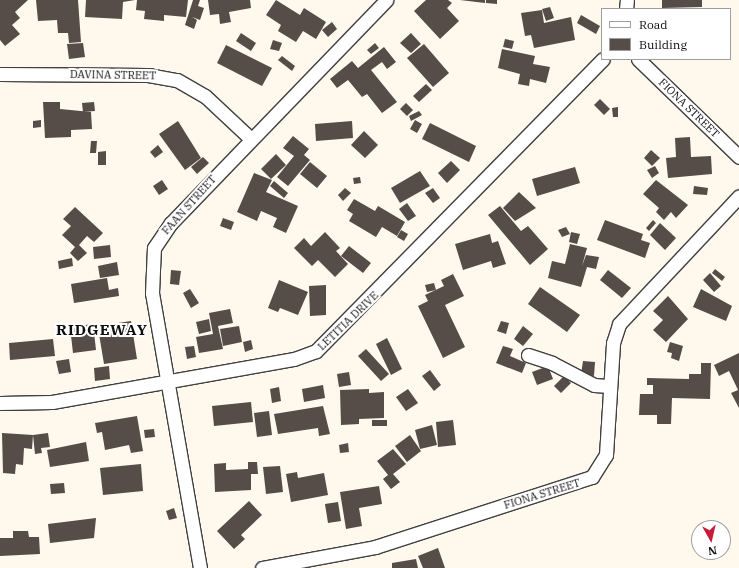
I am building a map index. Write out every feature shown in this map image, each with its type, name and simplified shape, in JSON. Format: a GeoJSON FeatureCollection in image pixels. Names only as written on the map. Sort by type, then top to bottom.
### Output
{"type":"FeatureCollection","features":[{"type":"Feature","properties":{"kind":"street","name":"FAAN STREET"},"geometry":{"type":"LineString","coordinates":[[200,568],[150,278],[154,248],[171,223],[386,0]]}},
{"type":"Feature","properties":{"kind":"street","name":"LETITIA DRIVE"},"geometry":{"type":"LineString","coordinates":[[0,402],[52,402],[300,357],[324,346],[602,60]]}},
{"type":"Feature","properties":{"kind":"street","name":"FIONA STREET"},"geometry":{"type":"LineString","coordinates":[[639,60],[739,157]]}},
{"type":"Feature","properties":{"kind":"street","name":"DAVINA STREET"},"geometry":{"type":"LineString","coordinates":[[0,74],[148,75],[177,80],[205,96],[251,139]]}},
{"type":"Feature","properties":{"kind":"street","name":"FIONA STREET"},"geometry":{"type":"LineString","coordinates":[[262,568],[375,547],[592,477],[606,455],[613,343],[619,324],[739,196]]}},
{"type":"Feature","properties":{"kind":"street"},"geometry":{"type":"LineString","coordinates":[[528,355],[552,363],[594,385],[610,386]]}},
{"type":"Feature","properties":{"kind":"building"},"geometry":{"type":"Polygon","coordinates":[[[0,0],[28,0],[15,12],[20,18],[12,25],[20,34],[5,46],[0,40],[0,0]]]}},
{"type":"Feature","properties":{"kind":"building"},"geometry":{"type":"Polygon","coordinates":[[[36,0],[78,0],[81,42],[69,43],[68,33],[58,33],[57,20],[38,21],[36,0]]]}},
{"type":"Feature","properties":{"kind":"building"},"geometry":{"type":"Polygon","coordinates":[[[86,0],[135,0],[123,2],[122,19],[85,17],[86,0]]]}},
{"type":"Feature","properties":{"kind":"building"},"geometry":{"type":"Polygon","coordinates":[[[137,0],[188,0],[186,17],[164,15],[164,21],[144,19],[145,11],[136,10],[137,0]]]}},
{"type":"Feature","properties":{"kind":"building"},"geometry":{"type":"Polygon","coordinates":[[[193,0],[200,0],[198,6],[204,8],[200,20],[192,17],[197,20],[194,29],[185,25],[193,0]]]}},
{"type":"Feature","properties":{"kind":"building"},"geometry":{"type":"Polygon","coordinates":[[[208,0],[250,0],[251,8],[229,12],[231,22],[220,24],[219,14],[210,15],[208,0]]]}},
{"type":"Feature","properties":{"kind":"building"},"geometry":{"type":"Polygon","coordinates":[[[276,0],[300,15],[304,8],[326,22],[316,39],[303,31],[296,42],[278,31],[281,25],[266,15],[276,0]]]}},
{"type":"Feature","properties":{"kind":"building"},"geometry":{"type":"Polygon","coordinates":[[[426,0],[448,0],[452,3],[447,8],[459,21],[440,39],[414,11],[426,0]]]}},
{"type":"Feature","properties":{"kind":"building"},"geometry":{"type":"Polygon","coordinates":[[[460,0],[485,0],[485,3],[460,0]]]}},
{"type":"Feature","properties":{"kind":"building"},"geometry":{"type":"Polygon","coordinates":[[[486,0],[497,0],[497,4],[486,3],[486,0]]]}},
{"type":"Feature","properties":{"kind":"building"},"geometry":{"type":"Polygon","coordinates":[[[662,0],[702,0],[702,7],[662,8],[662,0]]]}},
{"type":"Feature","properties":{"kind":"building"},"geometry":{"type":"Polygon","coordinates":[[[550,7],[554,18],[546,21],[542,9],[550,7]]]}},
{"type":"Feature","properties":{"kind":"building"},"geometry":{"type":"Polygon","coordinates":[[[542,10],[544,23],[571,17],[575,40],[534,48],[531,35],[525,36],[521,13],[542,10]]]}},
{"type":"Feature","properties":{"kind":"building"},"geometry":{"type":"Polygon","coordinates":[[[581,15],[600,26],[596,34],[577,23],[581,15]]]}},
{"type":"Feature","properties":{"kind":"building"},"geometry":{"type":"Polygon","coordinates":[[[332,22],[337,29],[328,37],[322,30],[332,22]]]}},
{"type":"Feature","properties":{"kind":"building"},"geometry":{"type":"Polygon","coordinates":[[[241,33],[256,43],[251,51],[236,41],[241,33]]]}},
{"type":"Feature","properties":{"kind":"building"},"geometry":{"type":"Polygon","coordinates":[[[411,33],[421,44],[411,53],[400,43],[411,33]]]}},
{"type":"Feature","properties":{"kind":"building"},"geometry":{"type":"Polygon","coordinates":[[[505,39],[514,41],[512,49],[503,47],[505,39]]]}},
{"type":"Feature","properties":{"kind":"building"},"geometry":{"type":"Polygon","coordinates":[[[273,40],[282,43],[279,51],[270,49],[273,40]]]}},
{"type":"Feature","properties":{"kind":"building"},"geometry":{"type":"Polygon","coordinates":[[[83,43],[85,57],[69,59],[67,44],[83,43]]]}},
{"type":"Feature","properties":{"kind":"building"},"geometry":{"type":"Polygon","coordinates":[[[375,43],[379,48],[371,54],[367,50],[375,43]]]}},
{"type":"Feature","properties":{"kind":"building"},"geometry":{"type":"Polygon","coordinates":[[[424,44],[449,73],[433,87],[407,58],[424,44]]]}},
{"type":"Feature","properties":{"kind":"building"},"geometry":{"type":"Polygon","coordinates":[[[226,45],[272,68],[262,86],[217,63],[226,45]]]}},
{"type":"Feature","properties":{"kind":"building"},"geometry":{"type":"Polygon","coordinates":[[[384,47],[396,62],[387,69],[382,62],[371,70],[397,102],[382,113],[367,94],[362,97],[348,80],[337,88],[330,79],[352,61],[358,68],[384,47]]]}},
{"type":"Feature","properties":{"kind":"building"},"geometry":{"type":"Polygon","coordinates":[[[502,49],[535,56],[533,64],[550,67],[546,83],[530,79],[529,86],[518,84],[520,74],[498,68],[502,49]]]}},
{"type":"Feature","properties":{"kind":"building"},"geometry":{"type":"Polygon","coordinates":[[[282,56],[295,66],[292,71],[278,60],[282,56]]]}},
{"type":"Feature","properties":{"kind":"building"},"geometry":{"type":"Polygon","coordinates":[[[426,84],[432,90],[419,102],[413,96],[426,84]]]}},
{"type":"Feature","properties":{"kind":"building"},"geometry":{"type":"Polygon","coordinates":[[[600,99],[610,109],[604,115],[594,105],[600,99]]]}},
{"type":"Feature","properties":{"kind":"building"},"geometry":{"type":"Polygon","coordinates":[[[43,102],[60,102],[60,109],[91,112],[92,129],[71,130],[71,137],[45,138],[43,102]]]}},
{"type":"Feature","properties":{"kind":"building"},"geometry":{"type":"Polygon","coordinates":[[[94,102],[95,111],[83,112],[82,103],[94,102]]]}},
{"type":"Feature","properties":{"kind":"building"},"geometry":{"type":"Polygon","coordinates":[[[406,103],[413,110],[407,116],[400,109],[406,103]]]}},
{"type":"Feature","properties":{"kind":"building"},"geometry":{"type":"Polygon","coordinates":[[[618,107],[618,117],[613,117],[612,108],[618,107]]]}},
{"type":"Feature","properties":{"kind":"building"},"geometry":{"type":"Polygon","coordinates":[[[419,111],[422,115],[411,121],[409,116],[419,111]]]}},
{"type":"Feature","properties":{"kind":"building"},"geometry":{"type":"Polygon","coordinates":[[[41,120],[41,127],[33,128],[33,121],[41,120]]]}},
{"type":"Feature","properties":{"kind":"building"},"geometry":{"type":"Polygon","coordinates":[[[415,120],[422,124],[417,133],[410,129],[415,120]]]}},
{"type":"Feature","properties":{"kind":"building"},"geometry":{"type":"Polygon","coordinates":[[[178,121],[201,158],[185,170],[159,134],[178,121]]]}},
{"type":"Feature","properties":{"kind":"building"},"geometry":{"type":"Polygon","coordinates":[[[352,121],[353,138],[316,141],[315,124],[352,121]]]}},
{"type":"Feature","properties":{"kind":"building"},"geometry":{"type":"Polygon","coordinates":[[[430,123],[476,146],[469,162],[422,139],[430,123]]]}},
{"type":"Feature","properties":{"kind":"building"},"geometry":{"type":"Polygon","coordinates":[[[364,131],[378,145],[365,158],[351,145],[364,131]]]}},
{"type":"Feature","properties":{"kind":"building"},"geometry":{"type":"Polygon","coordinates":[[[293,136],[309,149],[304,155],[310,160],[288,186],[277,177],[294,156],[283,148],[293,136]]]}},
{"type":"Feature","properties":{"kind":"building"},"geometry":{"type":"Polygon","coordinates":[[[690,137],[691,157],[711,156],[712,174],[668,178],[666,158],[676,157],[675,138],[690,137]]]}},
{"type":"Feature","properties":{"kind":"building"},"geometry":{"type":"Polygon","coordinates":[[[91,141],[97,141],[96,153],[90,153],[91,141]]]}},
{"type":"Feature","properties":{"kind":"building"},"geometry":{"type":"Polygon","coordinates":[[[158,145],[163,152],[155,158],[150,152],[158,145]]]}},
{"type":"Feature","properties":{"kind":"building"},"geometry":{"type":"Polygon","coordinates":[[[651,150],[660,158],[652,166],[644,158],[651,150]]]}},
{"type":"Feature","properties":{"kind":"building"},"geometry":{"type":"Polygon","coordinates":[[[106,151],[106,165],[98,165],[98,152],[106,151]]]}},
{"type":"Feature","properties":{"kind":"building"},"geometry":{"type":"Polygon","coordinates":[[[276,154],[286,165],[271,179],[261,169],[276,154]]]}},
{"type":"Feature","properties":{"kind":"building"},"geometry":{"type":"Polygon","coordinates":[[[203,157],[209,163],[197,174],[191,167],[203,157]]]}},
{"type":"Feature","properties":{"kind":"building"},"geometry":{"type":"Polygon","coordinates":[[[451,161],[460,170],[447,183],[438,173],[451,161]]]}},
{"type":"Feature","properties":{"kind":"building"},"geometry":{"type":"Polygon","coordinates":[[[310,162],[327,176],[317,188],[300,174],[310,162]]]}},
{"type":"Feature","properties":{"kind":"building"},"geometry":{"type":"Polygon","coordinates":[[[655,166],[659,173],[652,178],[647,170],[655,166]]]}},
{"type":"Feature","properties":{"kind":"building"},"geometry":{"type":"Polygon","coordinates":[[[575,167],[580,183],[537,196],[532,179],[575,167]]]}},
{"type":"Feature","properties":{"kind":"building"},"geometry":{"type":"Polygon","coordinates":[[[420,171],[430,186],[400,203],[391,188],[420,171]]]}},
{"type":"Feature","properties":{"kind":"building"},"geometry":{"type":"Polygon","coordinates":[[[254,173],[272,180],[266,192],[298,206],[286,233],[273,227],[277,218],[261,211],[257,221],[237,212],[254,173]]]}},
{"type":"Feature","properties":{"kind":"building"},"geometry":{"type":"Polygon","coordinates":[[[360,177],[361,183],[354,184],[353,178],[360,177]]]}},
{"type":"Feature","properties":{"kind":"building"},"geometry":{"type":"Polygon","coordinates":[[[162,180],[168,189],[159,195],[153,186],[162,180]]]}},
{"type":"Feature","properties":{"kind":"building"},"geometry":{"type":"Polygon","coordinates":[[[656,180],[688,205],[676,218],[671,212],[664,220],[656,212],[659,208],[643,194],[656,180]]]}},
{"type":"Feature","properties":{"kind":"building"},"geometry":{"type":"Polygon","coordinates":[[[274,181],[288,193],[284,198],[270,186],[274,181]]]}},
{"type":"Feature","properties":{"kind":"building"},"geometry":{"type":"Polygon","coordinates":[[[694,186],[708,188],[707,195],[693,194],[694,186]]]}},
{"type":"Feature","properties":{"kind":"building"},"geometry":{"type":"Polygon","coordinates":[[[345,188],[351,193],[343,201],[338,195],[345,188]]]}},
{"type":"Feature","properties":{"kind":"building"},"geometry":{"type":"Polygon","coordinates":[[[433,188],[440,198],[433,203],[425,193],[433,188]]]}},
{"type":"Feature","properties":{"kind":"building"},"geometry":{"type":"Polygon","coordinates":[[[519,192],[536,208],[515,221],[503,208],[519,192]]]}},
{"type":"Feature","properties":{"kind":"building"},"geometry":{"type":"Polygon","coordinates":[[[354,199],[375,211],[378,206],[405,222],[397,236],[382,227],[376,237],[349,221],[353,214],[347,210],[354,199]]]}},
{"type":"Feature","properties":{"kind":"building"},"geometry":{"type":"Polygon","coordinates":[[[407,203],[416,216],[408,221],[399,209],[407,203]]]}},
{"type":"Feature","properties":{"kind":"building"},"geometry":{"type":"Polygon","coordinates":[[[500,206],[521,231],[528,226],[548,249],[530,265],[488,215],[500,206]]]}},
{"type":"Feature","properties":{"kind":"building"},"geometry":{"type":"Polygon","coordinates":[[[75,207],[103,233],[94,242],[87,236],[79,245],[87,253],[78,261],[70,253],[75,247],[62,235],[71,226],[63,219],[75,207]]]}},
{"type":"Feature","properties":{"kind":"building"},"geometry":{"type":"Polygon","coordinates":[[[223,218],[234,222],[231,230],[220,226],[223,218]]]}},
{"type":"Feature","properties":{"kind":"building"},"geometry":{"type":"Polygon","coordinates":[[[605,220],[643,234],[641,240],[650,243],[645,258],[597,240],[605,220]]]}},
{"type":"Feature","properties":{"kind":"building"},"geometry":{"type":"Polygon","coordinates":[[[653,220],[656,223],[649,231],[646,228],[653,220]]]}},
{"type":"Feature","properties":{"kind":"building"},"geometry":{"type":"Polygon","coordinates":[[[660,223],[676,238],[665,250],[650,235],[660,223]]]}},
{"type":"Feature","properties":{"kind":"building"},"geometry":{"type":"Polygon","coordinates":[[[566,227],[570,234],[562,237],[558,230],[566,227]]]}},
{"type":"Feature","properties":{"kind":"building"},"geometry":{"type":"Polygon","coordinates":[[[401,230],[408,234],[404,241],[397,237],[401,230]]]}},
{"type":"Feature","properties":{"kind":"building"},"geometry":{"type":"Polygon","coordinates":[[[325,232],[340,248],[336,251],[348,264],[335,277],[318,260],[312,266],[294,248],[304,238],[311,246],[325,232]]]}},
{"type":"Feature","properties":{"kind":"building"},"geometry":{"type":"Polygon","coordinates":[[[571,232],[580,234],[577,244],[569,242],[571,232]]]}},
{"type":"Feature","properties":{"kind":"building"},"geometry":{"type":"Polygon","coordinates":[[[490,234],[492,243],[498,241],[506,264],[493,268],[491,261],[463,270],[455,244],[490,234]]]}},
{"type":"Feature","properties":{"kind":"building"},"geometry":{"type":"Polygon","coordinates":[[[570,244],[587,248],[582,266],[586,255],[599,257],[596,269],[587,267],[581,287],[548,278],[552,261],[565,264],[570,244]]]}},
{"type":"Feature","properties":{"kind":"building"},"geometry":{"type":"Polygon","coordinates":[[[110,245],[111,257],[94,259],[93,247],[110,245]]]}},
{"type":"Feature","properties":{"kind":"building"},"geometry":{"type":"Polygon","coordinates":[[[349,246],[371,263],[363,273],[341,256],[349,246]]]}},
{"type":"Feature","properties":{"kind":"building"},"geometry":{"type":"Polygon","coordinates":[[[72,258],[73,266],[59,269],[58,261],[72,258]]]}},
{"type":"Feature","properties":{"kind":"building"},"geometry":{"type":"Polygon","coordinates":[[[117,262],[119,275],[100,278],[98,266],[117,262]]]}},
{"type":"Feature","properties":{"kind":"building"},"geometry":{"type":"Polygon","coordinates":[[[715,269],[725,277],[722,281],[712,273],[715,269]]]}},
{"type":"Feature","properties":{"kind":"building"},"geometry":{"type":"Polygon","coordinates":[[[171,270],[181,271],[179,285],[170,284],[171,270]]]}},
{"type":"Feature","properties":{"kind":"building"},"geometry":{"type":"Polygon","coordinates":[[[608,270],[631,288],[622,298],[600,280],[608,270]]]}},
{"type":"Feature","properties":{"kind":"building"},"geometry":{"type":"Polygon","coordinates":[[[710,273],[721,286],[714,292],[703,280],[710,273]]]}},
{"type":"Feature","properties":{"kind":"building"},"geometry":{"type":"Polygon","coordinates":[[[453,274],[464,296],[445,305],[465,347],[443,358],[418,306],[428,301],[425,295],[444,286],[441,280],[453,274]]]}},
{"type":"Feature","properties":{"kind":"building"},"geometry":{"type":"Polygon","coordinates":[[[107,278],[109,290],[118,288],[119,296],[74,303],[71,284],[107,278]]]}},
{"type":"Feature","properties":{"kind":"building"},"geometry":{"type":"Polygon","coordinates":[[[279,280],[308,292],[298,315],[280,308],[278,312],[268,308],[279,280]]]}},
{"type":"Feature","properties":{"kind":"building"},"geometry":{"type":"Polygon","coordinates":[[[434,283],[436,290],[427,292],[425,285],[434,283]]]}},
{"type":"Feature","properties":{"kind":"building"},"geometry":{"type":"Polygon","coordinates":[[[326,285],[326,315],[310,316],[309,286],[326,285]]]}},
{"type":"Feature","properties":{"kind":"building"},"geometry":{"type":"Polygon","coordinates":[[[540,287],[580,315],[567,332],[528,304],[540,287]]]}},
{"type":"Feature","properties":{"kind":"building"},"geometry":{"type":"Polygon","coordinates":[[[190,289],[199,303],[191,308],[183,293],[190,289]]]}},
{"type":"Feature","properties":{"kind":"building"},"geometry":{"type":"Polygon","coordinates":[[[701,289],[732,306],[726,321],[693,307],[701,289]]]}},
{"type":"Feature","properties":{"kind":"building"},"geometry":{"type":"Polygon","coordinates":[[[668,296],[688,319],[666,342],[653,330],[663,320],[653,311],[668,296]]]}},
{"type":"Feature","properties":{"kind":"building"},"geometry":{"type":"Polygon","coordinates":[[[230,309],[233,323],[218,326],[223,349],[199,353],[196,337],[213,334],[209,313],[230,309]]]}},
{"type":"Feature","properties":{"kind":"building"},"geometry":{"type":"Polygon","coordinates":[[[209,319],[211,331],[199,334],[196,322],[209,319]]]}},
{"type":"Feature","properties":{"kind":"building"},"geometry":{"type":"Polygon","coordinates":[[[131,321],[137,359],[104,364],[99,334],[119,330],[118,323],[131,321]]]}},
{"type":"Feature","properties":{"kind":"building"},"geometry":{"type":"Polygon","coordinates":[[[501,321],[509,323],[506,334],[497,331],[501,321]]]}},
{"type":"Feature","properties":{"kind":"building"},"geometry":{"type":"Polygon","coordinates":[[[93,324],[96,350],[73,353],[70,327],[93,324]]]}},
{"type":"Feature","properties":{"kind":"building"},"geometry":{"type":"Polygon","coordinates":[[[239,326],[242,342],[223,346],[220,329],[239,326]]]}},
{"type":"Feature","properties":{"kind":"building"},"geometry":{"type":"Polygon","coordinates":[[[523,326],[533,334],[523,346],[514,339],[523,326]]]}},
{"type":"Feature","properties":{"kind":"building"},"geometry":{"type":"Polygon","coordinates":[[[387,338],[402,369],[391,375],[376,344],[387,338]]]}},
{"type":"Feature","properties":{"kind":"building"},"geometry":{"type":"Polygon","coordinates":[[[53,339],[55,356],[10,360],[9,343],[53,339]]]}},
{"type":"Feature","properties":{"kind":"building"},"geometry":{"type":"Polygon","coordinates":[[[251,340],[253,349],[245,352],[243,342],[251,340]]]}},
{"type":"Feature","properties":{"kind":"building"},"geometry":{"type":"Polygon","coordinates":[[[670,342],[683,346],[679,361],[671,358],[672,353],[667,352],[670,342]]]}},
{"type":"Feature","properties":{"kind":"building"},"geometry":{"type":"Polygon","coordinates":[[[194,346],[196,357],[187,359],[185,347],[194,346]]]}},
{"type":"Feature","properties":{"kind":"building"},"geometry":{"type":"Polygon","coordinates":[[[503,346],[513,349],[510,356],[526,363],[522,373],[496,363],[503,346]]]}},
{"type":"Feature","properties":{"kind":"building"},"geometry":{"type":"Polygon","coordinates":[[[366,349],[389,374],[381,381],[358,356],[366,349]]]}},
{"type":"Feature","properties":{"kind":"building"},"geometry":{"type":"Polygon","coordinates":[[[739,353],[739,408],[731,393],[738,390],[729,371],[719,376],[714,365],[739,353]]]}},
{"type":"Feature","properties":{"kind":"building"},"geometry":{"type":"Polygon","coordinates":[[[69,359],[71,372],[59,374],[56,361],[69,359]]]}},
{"type":"Feature","properties":{"kind":"building"},"geometry":{"type":"Polygon","coordinates":[[[583,361],[595,362],[594,376],[581,374],[583,361]]]}},
{"type":"Feature","properties":{"kind":"building"},"geometry":{"type":"Polygon","coordinates":[[[701,363],[711,363],[710,399],[672,398],[671,424],[657,424],[657,415],[639,415],[640,394],[653,394],[653,385],[647,385],[647,378],[689,379],[689,374],[701,374],[701,363]]]}},
{"type":"Feature","properties":{"kind":"building"},"geometry":{"type":"Polygon","coordinates":[[[109,366],[110,379],[95,381],[94,368],[109,366]]]}},
{"type":"Feature","properties":{"kind":"building"},"geometry":{"type":"Polygon","coordinates":[[[548,366],[553,379],[537,385],[532,372],[548,366]]]}},
{"type":"Feature","properties":{"kind":"building"},"geometry":{"type":"Polygon","coordinates":[[[430,370],[441,385],[434,391],[422,376],[430,370]]]}},
{"type":"Feature","properties":{"kind":"building"},"geometry":{"type":"Polygon","coordinates":[[[349,372],[351,385],[339,387],[337,374],[349,372]]]}},
{"type":"Feature","properties":{"kind":"building"},"geometry":{"type":"Polygon","coordinates":[[[564,376],[571,383],[561,393],[554,386],[564,376]]]}},
{"type":"Feature","properties":{"kind":"building"},"geometry":{"type":"Polygon","coordinates":[[[323,385],[325,398],[304,402],[302,389],[323,385]]]}},
{"type":"Feature","properties":{"kind":"building"},"geometry":{"type":"Polygon","coordinates":[[[279,387],[281,401],[272,403],[270,389],[279,387]]]}},
{"type":"Feature","properties":{"kind":"building"},"geometry":{"type":"Polygon","coordinates":[[[369,389],[369,393],[384,392],[384,418],[359,419],[359,424],[341,425],[340,390],[369,389]]]}},
{"type":"Feature","properties":{"kind":"building"},"geometry":{"type":"Polygon","coordinates":[[[408,389],[418,403],[406,411],[396,397],[408,389]]]}},
{"type":"Feature","properties":{"kind":"building"},"geometry":{"type":"Polygon","coordinates":[[[251,402],[253,422],[214,426],[212,406],[251,402]]]}},
{"type":"Feature","properties":{"kind":"building"},"geometry":{"type":"Polygon","coordinates":[[[323,406],[330,434],[319,436],[318,428],[278,434],[274,414],[323,406]]]}},
{"type":"Feature","properties":{"kind":"building"},"geometry":{"type":"Polygon","coordinates":[[[269,411],[272,435],[257,437],[254,413],[269,411]]]}},
{"type":"Feature","properties":{"kind":"building"},"geometry":{"type":"Polygon","coordinates":[[[137,416],[143,451],[131,453],[129,445],[105,450],[102,432],[97,433],[95,423],[137,416]]]}},
{"type":"Feature","properties":{"kind":"building"},"geometry":{"type":"Polygon","coordinates":[[[372,420],[387,420],[387,426],[372,426],[372,420]]]}},
{"type":"Feature","properties":{"kind":"building"},"geometry":{"type":"Polygon","coordinates":[[[453,420],[456,445],[438,447],[436,422],[453,420]]]}},
{"type":"Feature","properties":{"kind":"building"},"geometry":{"type":"Polygon","coordinates":[[[432,425],[437,445],[420,449],[415,430],[432,425]]]}},
{"type":"Feature","properties":{"kind":"building"},"geometry":{"type":"Polygon","coordinates":[[[154,429],[155,437],[145,438],[144,430],[154,429]]]}},
{"type":"Feature","properties":{"kind":"building"},"geometry":{"type":"Polygon","coordinates":[[[2,433],[33,435],[32,449],[24,448],[23,465],[16,464],[15,474],[3,473],[2,433]]]}},
{"type":"Feature","properties":{"kind":"building"},"geometry":{"type":"Polygon","coordinates":[[[48,433],[50,447],[41,448],[42,453],[35,454],[33,435],[48,433]]]}},
{"type":"Feature","properties":{"kind":"building"},"geometry":{"type":"Polygon","coordinates":[[[410,435],[421,451],[407,462],[395,446],[410,435]]]}},
{"type":"Feature","properties":{"kind":"building"},"geometry":{"type":"Polygon","coordinates":[[[86,442],[89,461],[50,467],[47,450],[86,442]]]}},
{"type":"Feature","properties":{"kind":"building"},"geometry":{"type":"Polygon","coordinates":[[[348,443],[349,452],[340,453],[339,445],[348,443]]]}},
{"type":"Feature","properties":{"kind":"building"},"geometry":{"type":"Polygon","coordinates":[[[393,449],[406,464],[393,474],[400,482],[391,489],[383,479],[388,475],[377,461],[393,449]]]}},
{"type":"Feature","properties":{"kind":"building"},"geometry":{"type":"Polygon","coordinates":[[[248,462],[257,462],[258,474],[251,474],[251,490],[215,492],[214,464],[226,463],[226,470],[248,469],[248,462]]]}},
{"type":"Feature","properties":{"kind":"building"},"geometry":{"type":"Polygon","coordinates":[[[141,464],[143,491],[103,495],[100,468],[141,464]]]}},
{"type":"Feature","properties":{"kind":"building"},"geometry":{"type":"Polygon","coordinates":[[[280,466],[283,492],[266,494],[263,467],[280,466]]]}},
{"type":"Feature","properties":{"kind":"building"},"geometry":{"type":"Polygon","coordinates":[[[297,472],[298,478],[324,473],[328,495],[291,502],[286,474],[297,472]]]}},
{"type":"Feature","properties":{"kind":"building"},"geometry":{"type":"Polygon","coordinates":[[[64,483],[65,493],[51,494],[50,484],[64,483]]]}},
{"type":"Feature","properties":{"kind":"building"},"geometry":{"type":"Polygon","coordinates":[[[379,486],[382,504],[359,508],[362,526],[346,529],[340,492],[379,486]]]}},
{"type":"Feature","properties":{"kind":"building"},"geometry":{"type":"Polygon","coordinates":[[[249,501],[262,515],[241,535],[245,539],[234,549],[217,531],[249,501]]]}},
{"type":"Feature","properties":{"kind":"building"},"geometry":{"type":"Polygon","coordinates":[[[338,502],[341,521],[328,523],[325,504],[338,502]]]}},
{"type":"Feature","properties":{"kind":"building"},"geometry":{"type":"Polygon","coordinates":[[[174,508],[177,518],[169,520],[166,511],[174,508]]]}},
{"type":"Feature","properties":{"kind":"building"},"geometry":{"type":"Polygon","coordinates":[[[96,518],[94,538],[50,543],[48,524],[96,518]]]}},
{"type":"Feature","properties":{"kind":"building"},"geometry":{"type":"Polygon","coordinates":[[[13,531],[28,531],[29,537],[39,537],[40,554],[0,556],[0,538],[13,538],[13,531]]]}},
{"type":"Feature","properties":{"kind":"building"},"geometry":{"type":"Polygon","coordinates":[[[438,548],[445,568],[423,568],[418,556],[438,548]]]}},
{"type":"Feature","properties":{"kind":"building"},"geometry":{"type":"Polygon","coordinates":[[[416,559],[418,568],[392,568],[392,563],[416,559]]]}},
{"type":"Feature","properties":{"kind":"district","name":"RIDGEWAY"},"geometry":{"type":"Point","coordinates":[102,330]}}]}
